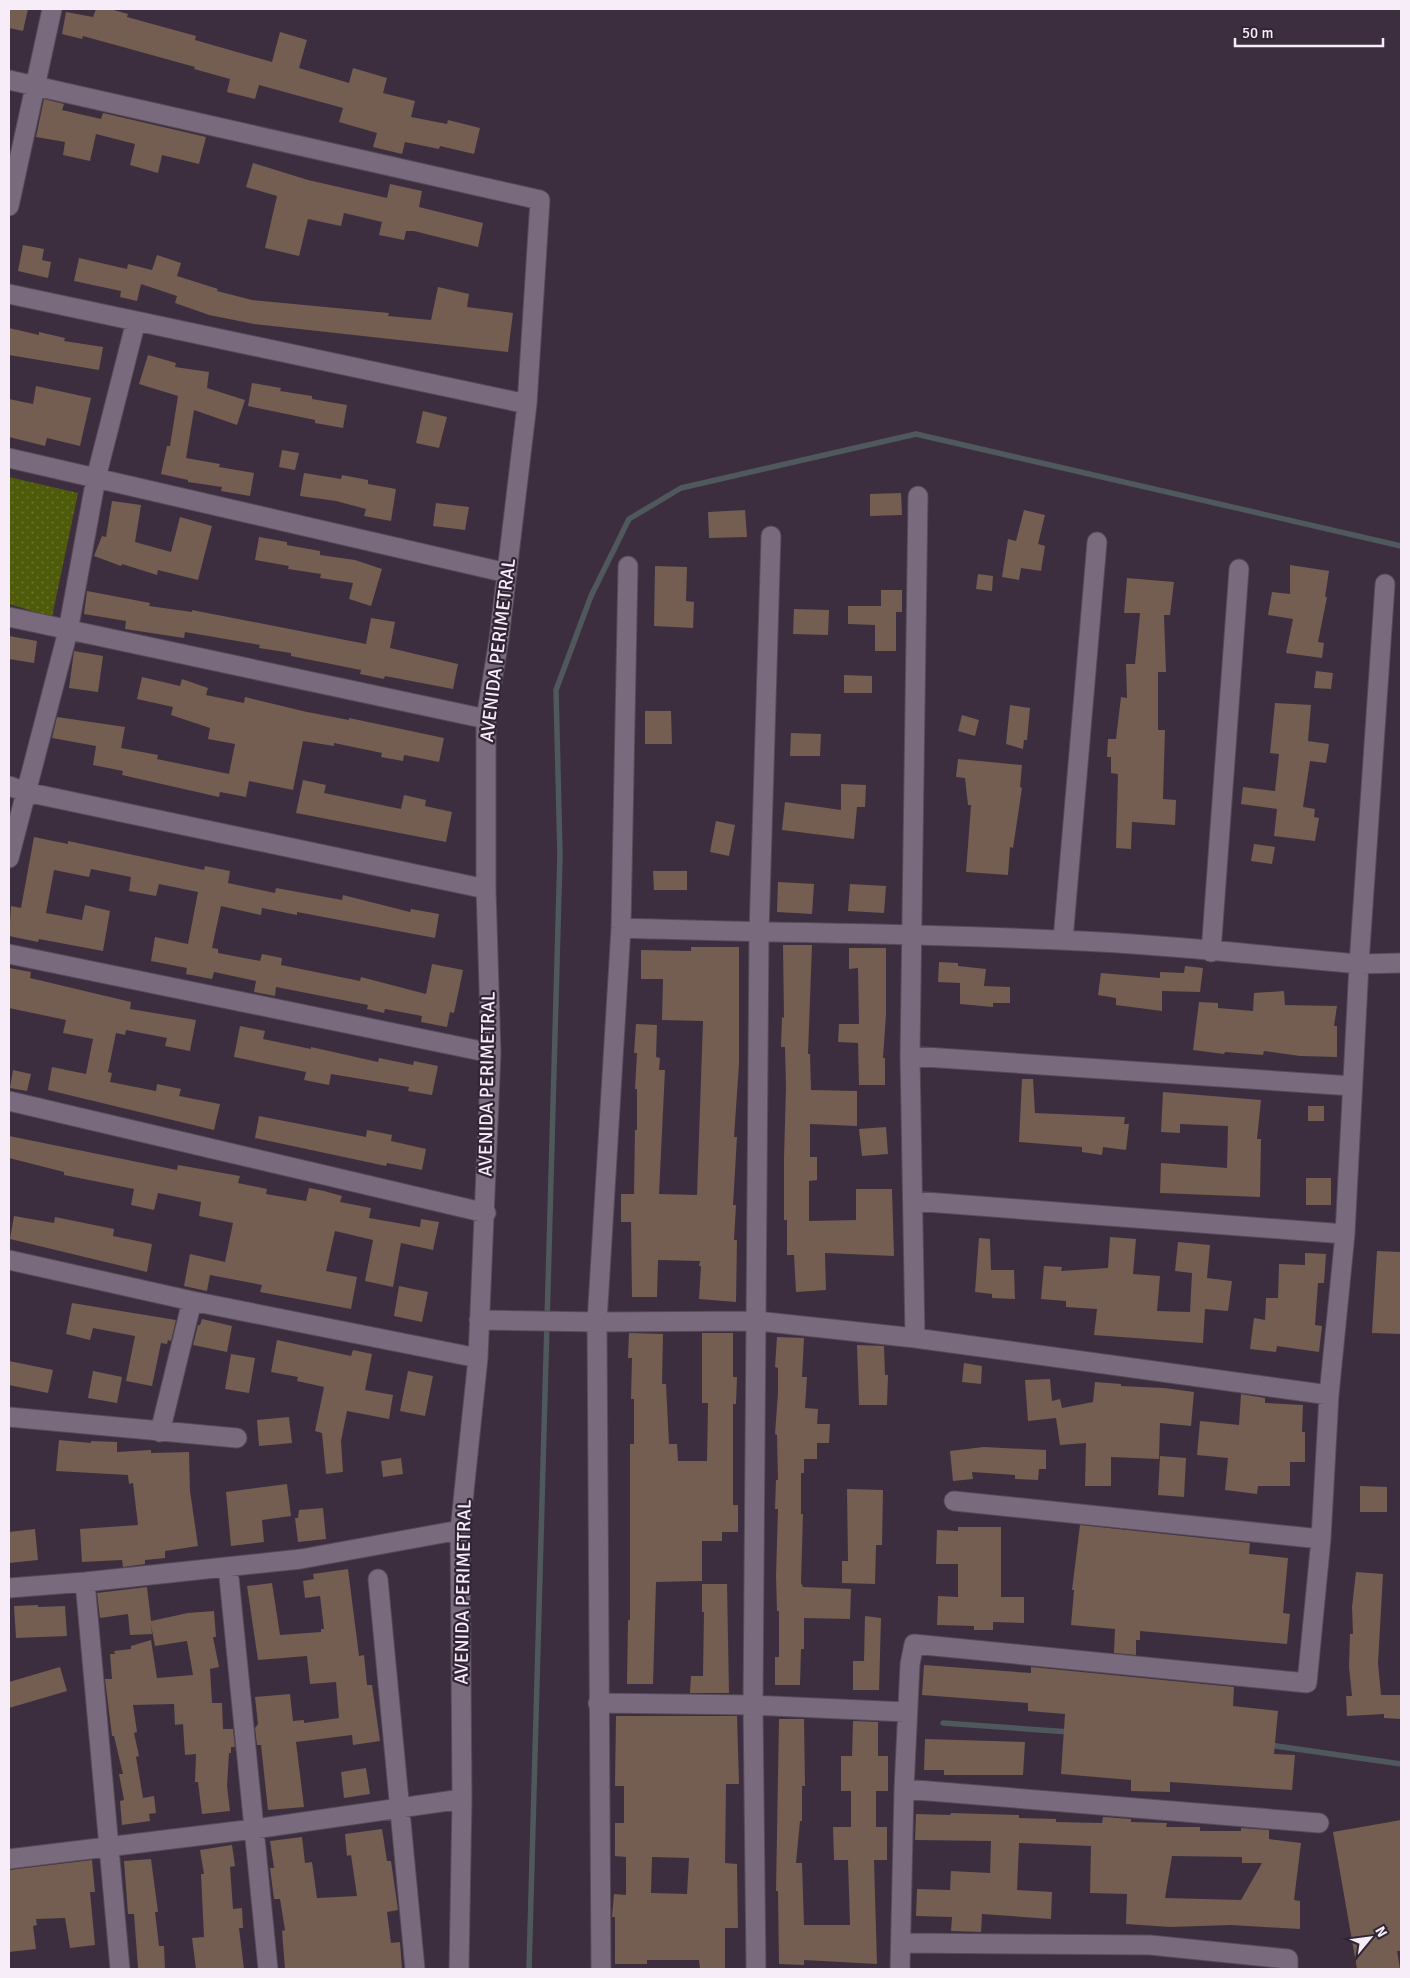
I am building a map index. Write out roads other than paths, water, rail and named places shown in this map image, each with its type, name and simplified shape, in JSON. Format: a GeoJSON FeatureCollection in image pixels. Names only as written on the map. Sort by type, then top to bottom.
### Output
{"type":"FeatureCollection","features":[{"type":"Feature","properties":{"kind":"street"},"geometry":{"type":"LineString","coordinates":[[9,206],[52,9]]}},
{"type":"Feature","properties":{"kind":"street"},"geometry":{"type":"LineString","coordinates":[[9,80],[36,86]]}},
{"type":"Feature","properties":{"kind":"street","name":"AVENIDA PERIMETRAL"},"geometry":{"type":"LineString","coordinates":[[36,86],[540,200],[527,404],[507,573],[486,719],[486,889],[491,1053],[486,1213],[478,1358],[460,1530],[462,1798],[459,1969]]}},
{"type":"Feature","properties":{"kind":"street"},"geometry":{"type":"LineString","coordinates":[[9,294],[527,404]]}},
{"type":"Feature","properties":{"kind":"street"},"geometry":{"type":"LineString","coordinates":[[9,858],[18,789],[68,631],[96,478],[136,321]]}},
{"type":"Feature","properties":{"kind":"street"},"geometry":{"type":"LineString","coordinates":[[9,458],[507,573]]}},
{"type":"Feature","properties":{"kind":"street"},"geometry":{"type":"LineString","coordinates":[[914,1338],[910,1056],[918,496]]}},
{"type":"Feature","properties":{"kind":"street"},"geometry":{"type":"LineString","coordinates":[[756,1969],[754,1705],[759,933],[772,536]]}},
{"type":"Feature","properties":{"kind":"street"},"geometry":{"type":"LineString","coordinates":[[1063,940],[1097,542]]}},
{"type":"Feature","properties":{"kind":"street"},"geometry":{"type":"LineString","coordinates":[[600,1969],[597,1322],[621,928],[628,566]]}},
{"type":"Feature","properties":{"kind":"street"},"geometry":{"type":"LineString","coordinates":[[1211,952],[1239,569]]}},
{"type":"Feature","properties":{"kind":"street"},"geometry":{"type":"LineString","coordinates":[[900,1969],[904,1789],[910,1664],[914,1644],[1307,1683],[1320,1539],[1329,1395],[1344,1234],[1358,964],[1385,584]]}},
{"type":"Feature","properties":{"kind":"street"},"geometry":{"type":"LineString","coordinates":[[9,617],[486,719]]}},
{"type":"Feature","properties":{"kind":"street"},"geometry":{"type":"LineString","coordinates":[[18,789],[486,889]]}},
{"type":"Feature","properties":{"kind":"street"},"geometry":{"type":"LineString","coordinates":[[621,928],[759,933],[911,933],[1063,940],[1358,964],[1401,962]]}},
{"type":"Feature","properties":{"kind":"street"},"geometry":{"type":"LineString","coordinates":[[9,954],[491,1053]]}},
{"type":"Feature","properties":{"kind":"street"},"geometry":{"type":"LineString","coordinates":[[910,1056],[1352,1086]]}},
{"type":"Feature","properties":{"kind":"street"},"geometry":{"type":"LineString","coordinates":[[9,1101],[486,1213]]}},
{"type":"Feature","properties":{"kind":"street"},"geometry":{"type":"LineString","coordinates":[[913,1201],[1344,1234]]}},
{"type":"Feature","properties":{"kind":"street"},"geometry":{"type":"LineString","coordinates":[[9,1260],[192,1300],[478,1358]]}},
{"type":"Feature","properties":{"kind":"street"},"geometry":{"type":"LineString","coordinates":[[160,1432],[192,1300]]}},
{"type":"Feature","properties":{"kind":"street"},"geometry":{"type":"LineString","coordinates":[[479,1320],[573,1322],[757,1321],[914,1338],[1329,1395]]}},
{"type":"Feature","properties":{"kind":"street"},"geometry":{"type":"LineString","coordinates":[[9,1417],[237,1438]]}},
{"type":"Feature","properties":{"kind":"street"},"geometry":{"type":"LineString","coordinates":[[954,1500],[1320,1539]]}},
{"type":"Feature","properties":{"kind":"street"},"geometry":{"type":"LineString","coordinates":[[9,1588],[85,1582],[302,1559],[460,1530]]}},
{"type":"Feature","properties":{"kind":"street"},"geometry":{"type":"LineString","coordinates":[[228,1567],[268,1969]]}},
{"type":"Feature","properties":{"kind":"street"},"geometry":{"type":"LineString","coordinates":[[378,1579],[416,1969]]}},
{"type":"Feature","properties":{"kind":"street"},"geometry":{"type":"LineString","coordinates":[[85,1582],[120,1969]]}},
{"type":"Feature","properties":{"kind":"street"},"geometry":{"type":"LineString","coordinates":[[598,1703],[754,1705],[908,1712]]}},
{"type":"Feature","properties":{"kind":"street"},"geometry":{"type":"LineString","coordinates":[[904,1789],[1319,1823]]}},
{"type":"Feature","properties":{"kind":"street"},"geometry":{"type":"LineString","coordinates":[[9,1859],[254,1829],[462,1798]]}},
{"type":"Feature","properties":{"kind":"street"},"geometry":{"type":"LineString","coordinates":[[901,1943],[1150,1945],[1288,1958],[1288,1969]]}},
{"type":"Feature","properties":{"kind":"waterway"},"geometry":{"type":"LineString","coordinates":[[529,1969],[560,855],[556,690],[591,596],[629,519],[681,488],[916,434],[1401,546]]}},
{"type":"Feature","properties":{"kind":"waterway"},"geometry":{"type":"LineString","coordinates":[[943,1723],[1070,1732]]}},
{"type":"Feature","properties":{"kind":"waterway"},"geometry":{"type":"LineString","coordinates":[[1269,1745],[1401,1764]]}}]}
